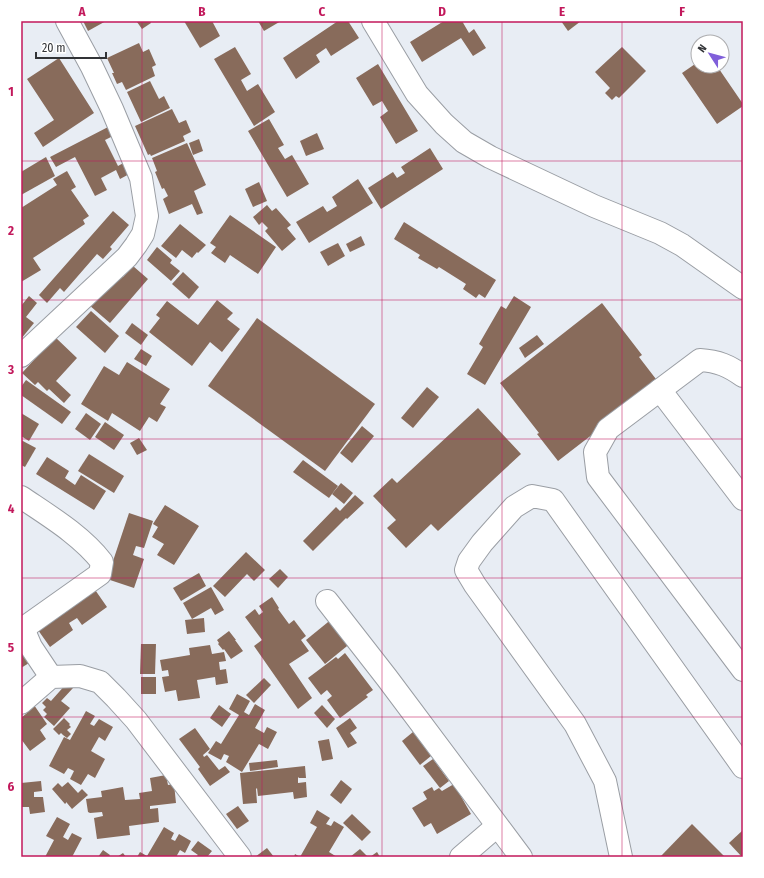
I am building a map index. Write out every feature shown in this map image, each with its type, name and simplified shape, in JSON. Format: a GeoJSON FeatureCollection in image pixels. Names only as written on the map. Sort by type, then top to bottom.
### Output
{"type":"FeatureCollection","features":[{"type":"Feature","properties":{"kind":"street"},"geometry":{"type":"LineString","coordinates":[[21,356],[127,257],[143,234],[147,216],[142,178],[92,67],[67,21]]}},
{"type":"Feature","properties":{"kind":"street"},"geometry":{"type":"LineString","coordinates":[[373,21],[417,94],[444,124],[464,142],[490,157],[594,206],[660,233],[682,245],[743,288]]}},
{"type":"Feature","properties":{"kind":"street"},"geometry":{"type":"LineString","coordinates":[[743,376],[715,360],[700,360],[608,429],[595,452],[598,477],[743,670]]}},
{"type":"Feature","properties":{"kind":"street"},"geometry":{"type":"LineString","coordinates":[[660,390],[743,499]]}},
{"type":"Feature","properties":{"kind":"street"},"geometry":{"type":"LineString","coordinates":[[621,857],[606,781],[575,724],[475,585],[466,570],[469,561],[482,543],[514,507],[532,496],[553,500],[743,767]]}},
{"type":"Feature","properties":{"kind":"street"},"geometry":{"type":"LineString","coordinates":[[21,497],[69,531],[95,553],[102,562],[100,574],[28,625],[25,633],[30,647],[51,677]]}},
{"type":"Feature","properties":{"kind":"street"},"geometry":{"type":"LineString","coordinates":[[327,601],[388,678],[521,857]]}},
{"type":"Feature","properties":{"kind":"street"},"geometry":{"type":"LineString","coordinates":[[21,703],[51,677],[80,676],[100,682],[136,720],[240,857]]}},
{"type":"Feature","properties":{"kind":"street"},"geometry":{"type":"LineString","coordinates":[[460,857],[497,826]]}},
{"type":"Feature","properties":{"kind":"building"},"geometry":{"type":"Polygon","coordinates":[[[83,21],[106,21],[88,31],[83,21]]]}},
{"type":"Feature","properties":{"kind":"building"},"geometry":{"type":"Polygon","coordinates":[[[150,21],[151,23],[142,29],[137,22],[150,21]]]}},
{"type":"Feature","properties":{"kind":"building"},"geometry":{"type":"Polygon","coordinates":[[[184,21],[212,21],[220,36],[200,48],[184,21]]]}},
{"type":"Feature","properties":{"kind":"building"},"geometry":{"type":"Polygon","coordinates":[[[258,21],[281,21],[264,31],[258,21]]]}},
{"type":"Feature","properties":{"kind":"building"},"geometry":{"type":"Polygon","coordinates":[[[338,21],[348,21],[359,38],[331,56],[326,48],[316,55],[320,62],[296,79],[283,58],[338,21]]]}},
{"type":"Feature","properties":{"kind":"building"},"geometry":{"type":"Polygon","coordinates":[[[444,21],[462,21],[469,33],[474,29],[486,48],[473,56],[461,38],[422,62],[410,42],[444,21]]]}},
{"type":"Feature","properties":{"kind":"building"},"geometry":{"type":"Polygon","coordinates":[[[561,21],[581,21],[568,31],[561,21]]]}},
{"type":"Feature","properties":{"kind":"building"},"geometry":{"type":"Polygon","coordinates":[[[139,43],[143,52],[149,49],[156,65],[152,67],[155,76],[126,90],[122,82],[117,84],[107,58],[139,43]]]}},
{"type":"Feature","properties":{"kind":"building"},"geometry":{"type":"Polygon","coordinates":[[[235,47],[251,74],[241,80],[247,91],[258,84],[275,112],[254,126],[214,59],[235,47]]]}},
{"type":"Feature","properties":{"kind":"building"},"geometry":{"type":"Polygon","coordinates":[[[622,47],[646,71],[619,98],[616,96],[612,100],[605,93],[610,88],[595,72],[622,47]]]}},
{"type":"Feature","properties":{"kind":"building"},"geometry":{"type":"Polygon","coordinates":[[[59,58],[94,113],[43,147],[34,133],[54,120],[27,79],[59,58]]]}},
{"type":"Feature","properties":{"kind":"building"},"geometry":{"type":"Polygon","coordinates":[[[378,64],[418,131],[396,144],[380,117],[388,111],[382,101],[373,106],[356,78],[378,64]]]}},
{"type":"Feature","properties":{"kind":"building"},"geometry":{"type":"Polygon","coordinates":[[[690,68],[690,74],[722,74],[743,106],[717,124],[682,73],[690,68]]]}},
{"type":"Feature","properties":{"kind":"building"},"geometry":{"type":"Polygon","coordinates":[[[150,81],[159,99],[164,96],[170,108],[141,122],[127,92],[150,81]]]}},
{"type":"Feature","properties":{"kind":"building"},"geometry":{"type":"Polygon","coordinates":[[[172,109],[179,123],[186,120],[191,132],[183,136],[185,141],[151,156],[150,154],[148,155],[135,126],[172,109]]]}},
{"type":"Feature","properties":{"kind":"building"},"geometry":{"type":"Polygon","coordinates":[[[269,119],[284,145],[278,148],[285,159],[292,155],[309,184],[287,197],[248,131],[269,119]]]}},
{"type":"Feature","properties":{"kind":"building"},"geometry":{"type":"Polygon","coordinates":[[[110,126],[115,135],[105,140],[118,166],[127,161],[133,172],[120,179],[116,170],[101,178],[107,190],[95,196],[75,157],[56,167],[50,157],[110,126]]]}},
{"type":"Feature","properties":{"kind":"building"},"geometry":{"type":"Polygon","coordinates":[[[317,133],[324,149],[306,156],[300,141],[317,133]]]}},
{"type":"Feature","properties":{"kind":"building"},"geometry":{"type":"Polygon","coordinates":[[[199,139],[203,151],[193,155],[189,143],[199,139]]]}},
{"type":"Feature","properties":{"kind":"building"},"geometry":{"type":"Polygon","coordinates":[[[187,143],[206,185],[194,191],[203,213],[197,215],[192,204],[169,214],[163,199],[168,196],[164,188],[162,189],[155,172],[157,171],[152,158],[187,143]]]}},
{"type":"Feature","properties":{"kind":"building"},"geometry":{"type":"Polygon","coordinates":[[[430,148],[443,169],[381,209],[368,188],[393,172],[397,178],[405,173],[401,167],[430,148]]]}},
{"type":"Feature","properties":{"kind":"building"},"geometry":{"type":"Polygon","coordinates":[[[46,157],[55,176],[21,195],[21,172],[46,157]]]}},
{"type":"Feature","properties":{"kind":"building"},"geometry":{"type":"Polygon","coordinates":[[[67,171],[76,187],[71,190],[89,216],[83,220],[85,224],[33,258],[41,270],[21,282],[21,208],[57,185],[53,179],[67,171]]]}},
{"type":"Feature","properties":{"kind":"building"},"geometry":{"type":"Polygon","coordinates":[[[358,179],[373,203],[309,243],[296,222],[323,206],[327,212],[337,206],[332,197],[358,179]]]}},
{"type":"Feature","properties":{"kind":"building"},"geometry":{"type":"Polygon","coordinates":[[[259,182],[267,201],[253,207],[245,189],[259,182]]]}},
{"type":"Feature","properties":{"kind":"building"},"geometry":{"type":"Polygon","coordinates":[[[267,205],[272,211],[276,208],[291,225],[287,228],[296,239],[282,251],[265,231],[268,228],[262,222],[259,225],[253,217],[267,205]]]}},
{"type":"Feature","properties":{"kind":"building"},"geometry":{"type":"Polygon","coordinates":[[[113,211],[129,225],[110,247],[112,249],[103,259],[97,254],[64,292],[60,288],[47,303],[39,295],[113,211]]]}},
{"type":"Feature","properties":{"kind":"building"},"geometry":{"type":"Polygon","coordinates":[[[230,215],[276,247],[258,274],[230,255],[225,263],[211,253],[216,247],[210,243],[230,215]]]}},
{"type":"Feature","properties":{"kind":"building"},"geometry":{"type":"Polygon","coordinates":[[[404,222],[496,280],[485,298],[479,294],[476,298],[463,289],[466,284],[439,267],[437,269],[418,258],[420,255],[394,239],[404,222]]]}},
{"type":"Feature","properties":{"kind":"building"},"geometry":{"type":"Polygon","coordinates":[[[180,224],[206,245],[192,258],[182,250],[176,258],[161,246],[180,224]]]}},
{"type":"Feature","properties":{"kind":"building"},"geometry":{"type":"Polygon","coordinates":[[[361,236],[365,245],[350,252],[346,244],[361,236]]]}},
{"type":"Feature","properties":{"kind":"building"},"geometry":{"type":"Polygon","coordinates":[[[338,243],[345,256],[328,266],[320,252],[338,243]]]}},
{"type":"Feature","properties":{"kind":"building"},"geometry":{"type":"Polygon","coordinates":[[[157,247],[172,260],[170,263],[180,271],[171,281],[147,260],[157,247]]]}},
{"type":"Feature","properties":{"kind":"building"},"geometry":{"type":"Polygon","coordinates":[[[133,266],[148,279],[110,323],[89,305],[117,271],[123,277],[133,266]]]}},
{"type":"Feature","properties":{"kind":"building"},"geometry":{"type":"Polygon","coordinates":[[[183,272],[199,287],[189,299],[172,284],[183,272]]]}},
{"type":"Feature","properties":{"kind":"building"},"geometry":{"type":"Polygon","coordinates":[[[29,296],[37,303],[26,317],[34,323],[21,339],[21,306],[29,296]]]}},
{"type":"Feature","properties":{"kind":"building"},"geometry":{"type":"Polygon","coordinates":[[[514,296],[531,307],[485,385],[467,374],[483,347],[479,344],[501,306],[506,309],[514,296]]]}},
{"type":"Feature","properties":{"kind":"building"},"geometry":{"type":"Polygon","coordinates":[[[217,300],[233,313],[227,319],[240,329],[222,352],[210,342],[192,366],[149,332],[160,318],[156,315],[167,301],[198,325],[217,300]]]}},
{"type":"Feature","properties":{"kind":"building"},"geometry":{"type":"Polygon","coordinates":[[[602,303],[642,355],[639,357],[659,383],[558,461],[537,434],[539,433],[500,383],[602,303]]]}},
{"type":"Feature","properties":{"kind":"building"},"geometry":{"type":"Polygon","coordinates":[[[91,311],[119,336],[105,353],[76,327],[91,311]]]}},
{"type":"Feature","properties":{"kind":"building"},"geometry":{"type":"Polygon","coordinates":[[[257,318],[375,404],[325,471],[208,386],[257,318]]]}},
{"type":"Feature","properties":{"kind":"building"},"geometry":{"type":"Polygon","coordinates":[[[132,323],[148,335],[141,345],[125,333],[132,323]]]}},
{"type":"Feature","properties":{"kind":"building"},"geometry":{"type":"Polygon","coordinates":[[[537,335],[544,344],[525,358],[519,348],[537,335]]]}},
{"type":"Feature","properties":{"kind":"building"},"geometry":{"type":"Polygon","coordinates":[[[55,337],[77,358],[56,381],[71,395],[64,403],[49,389],[47,391],[38,382],[35,385],[22,373],[55,337]]]}},
{"type":"Feature","properties":{"kind":"building"},"geometry":{"type":"Polygon","coordinates":[[[141,349],[152,356],[146,366],[134,359],[141,349]]]}},
{"type":"Feature","properties":{"kind":"building"},"geometry":{"type":"Polygon","coordinates":[[[127,362],[170,389],[160,404],[166,407],[157,422],[149,417],[140,431],[112,413],[108,421],[81,404],[104,366],[119,375],[127,362]]]}},
{"type":"Feature","properties":{"kind":"building"},"geometry":{"type":"Polygon","coordinates":[[[26,380],[71,412],[62,424],[21,395],[21,387],[26,380]]]}},
{"type":"Feature","properties":{"kind":"building"},"geometry":{"type":"Polygon","coordinates":[[[427,387],[439,397],[413,428],[401,418],[427,387]]]}},
{"type":"Feature","properties":{"kind":"building"},"geometry":{"type":"Polygon","coordinates":[[[478,408],[521,454],[438,531],[431,524],[406,548],[387,528],[396,520],[373,496],[392,478],[397,483],[478,408]]]}},
{"type":"Feature","properties":{"kind":"building"},"geometry":{"type":"Polygon","coordinates":[[[21,413],[39,424],[29,441],[21,436],[21,413]]]}},
{"type":"Feature","properties":{"kind":"building"},"geometry":{"type":"Polygon","coordinates":[[[86,413],[101,424],[90,440],[75,429],[86,413]]]}},
{"type":"Feature","properties":{"kind":"building"},"geometry":{"type":"Polygon","coordinates":[[[105,422],[124,435],[114,450],[95,437],[105,422]]]}},
{"type":"Feature","properties":{"kind":"building"},"geometry":{"type":"Polygon","coordinates":[[[362,426],[374,436],[352,463],[340,453],[362,426]]]}},
{"type":"Feature","properties":{"kind":"building"},"geometry":{"type":"Polygon","coordinates":[[[139,438],[147,450],[137,455],[130,443],[139,438]]]}},
{"type":"Feature","properties":{"kind":"building"},"geometry":{"type":"Polygon","coordinates":[[[21,440],[36,448],[25,467],[21,465],[21,440]]]}},
{"type":"Feature","properties":{"kind":"building"},"geometry":{"type":"Polygon","coordinates":[[[89,454],[124,476],[114,493],[78,471],[89,454]]]}},
{"type":"Feature","properties":{"kind":"building"},"geometry":{"type":"Polygon","coordinates":[[[47,457],[69,471],[65,478],[75,485],[81,475],[106,491],[94,510],[36,474],[47,457]]]}},
{"type":"Feature","properties":{"kind":"building"},"geometry":{"type":"Polygon","coordinates":[[[303,460],[338,486],[329,498],[293,472],[303,460]]]}},
{"type":"Feature","properties":{"kind":"building"},"geometry":{"type":"Polygon","coordinates":[[[341,483],[353,493],[344,504],[332,494],[341,483]]]}},
{"type":"Feature","properties":{"kind":"building"},"geometry":{"type":"Polygon","coordinates":[[[355,495],[364,503],[347,519],[346,518],[313,551],[303,541],[336,507],[340,511],[355,495]]]}},
{"type":"Feature","properties":{"kind":"building"},"geometry":{"type":"Polygon","coordinates":[[[165,505],[199,526],[174,565],[157,555],[164,544],[152,537],[158,527],[153,524],[165,505]]]}},
{"type":"Feature","properties":{"kind":"building"},"geometry":{"type":"Polygon","coordinates":[[[129,513],[153,521],[144,548],[136,546],[133,555],[144,559],[134,588],[107,579],[129,513]]]}},
{"type":"Feature","properties":{"kind":"building"},"geometry":{"type":"Polygon","coordinates":[[[246,552],[265,570],[254,581],[247,574],[225,597],[213,586],[246,552]]]}},
{"type":"Feature","properties":{"kind":"building"},"geometry":{"type":"Polygon","coordinates":[[[280,569],[288,577],[278,588],[269,579],[280,569]]]}},
{"type":"Feature","properties":{"kind":"building"},"geometry":{"type":"Polygon","coordinates":[[[199,573],[206,586],[181,601],[173,588],[199,573]]]}},
{"type":"Feature","properties":{"kind":"building"},"geometry":{"type":"Polygon","coordinates":[[[91,584],[107,607],[82,625],[77,618],[69,623],[73,630],[50,647],[38,630],[91,584]]]}},
{"type":"Feature","properties":{"kind":"building"},"geometry":{"type":"Polygon","coordinates":[[[211,587],[224,610],[215,615],[211,608],[192,619],[183,603],[211,587]]]}},
{"type":"Feature","properties":{"kind":"building"},"geometry":{"type":"Polygon","coordinates":[[[272,597],[279,608],[278,609],[289,624],[294,620],[306,636],[301,640],[309,651],[289,664],[312,698],[298,709],[254,646],[262,640],[245,617],[255,609],[259,615],[263,612],[259,606],[272,597]]]}},
{"type":"Feature","properties":{"kind":"building"},"geometry":{"type":"Polygon","coordinates":[[[204,618],[205,632],[187,634],[185,620],[204,618]]]}},
{"type":"Feature","properties":{"kind":"building"},"geometry":{"type":"Polygon","coordinates":[[[333,618],[352,642],[325,664],[306,640],[333,618]]]}},
{"type":"Feature","properties":{"kind":"building"},"geometry":{"type":"Polygon","coordinates":[[[229,631],[243,651],[231,659],[224,649],[223,650],[218,644],[219,643],[217,640],[229,631]]]}},
{"type":"Feature","properties":{"kind":"building"},"geometry":{"type":"Polygon","coordinates":[[[141,644],[156,644],[155,674],[140,674],[141,644]]]}},
{"type":"Feature","properties":{"kind":"building"},"geometry":{"type":"Polygon","coordinates":[[[210,645],[212,654],[224,652],[226,661],[219,662],[220,670],[226,669],[228,683],[216,685],[215,677],[197,680],[200,698],[178,701],[176,690],[165,692],[162,677],[169,676],[168,670],[162,671],[160,660],[190,655],[189,648],[210,645]]]}},
{"type":"Feature","properties":{"kind":"building"},"geometry":{"type":"Polygon","coordinates":[[[21,651],[29,663],[21,668],[21,651]]]}},
{"type":"Feature","properties":{"kind":"building"},"geometry":{"type":"Polygon","coordinates":[[[345,653],[373,690],[366,695],[368,697],[340,718],[327,700],[332,696],[327,690],[321,695],[308,678],[336,657],[338,659],[345,653]]]}},
{"type":"Feature","properties":{"kind":"building"},"geometry":{"type":"Polygon","coordinates":[[[141,677],[156,677],[156,694],[141,694],[141,677]]]}},
{"type":"Feature","properties":{"kind":"building"},"geometry":{"type":"Polygon","coordinates":[[[264,678],[271,685],[254,703],[246,695],[264,678]]]}},
{"type":"Feature","properties":{"kind":"building"},"geometry":{"type":"Polygon","coordinates":[[[67,683],[73,688],[61,701],[70,708],[54,726],[44,717],[47,714],[43,710],[46,707],[42,703],[47,698],[51,701],[67,683]]]}},
{"type":"Feature","properties":{"kind":"building"},"geometry":{"type":"Polygon","coordinates":[[[237,694],[250,701],[244,712],[249,715],[255,704],[265,710],[255,728],[264,733],[267,727],[277,732],[268,749],[259,744],[242,772],[226,762],[229,756],[224,754],[221,760],[208,753],[216,741],[221,744],[239,715],[229,709],[237,694]]]}},
{"type":"Feature","properties":{"kind":"building"},"geometry":{"type":"Polygon","coordinates":[[[34,705],[47,724],[40,730],[46,739],[30,751],[21,739],[21,718],[27,713],[25,710],[34,705]]]}},
{"type":"Feature","properties":{"kind":"building"},"geometry":{"type":"Polygon","coordinates":[[[219,705],[231,714],[222,727],[210,718],[219,705]]]}},
{"type":"Feature","properties":{"kind":"building"},"geometry":{"type":"Polygon","coordinates":[[[322,705],[335,719],[327,728],[314,713],[322,705]]]}},
{"type":"Feature","properties":{"kind":"building"},"geometry":{"type":"Polygon","coordinates":[[[86,711],[95,716],[90,724],[94,726],[99,719],[113,727],[105,741],[99,737],[91,751],[105,759],[95,778],[88,774],[81,785],[70,779],[74,771],[68,768],[64,774],[49,766],[64,737],[70,740],[86,711]]]}},
{"type":"Feature","properties":{"kind":"building"},"geometry":{"type":"Polygon","coordinates":[[[64,718],[71,727],[67,730],[71,734],[67,738],[61,733],[59,735],[53,729],[64,718]]]}},
{"type":"Feature","properties":{"kind":"building"},"geometry":{"type":"Polygon","coordinates":[[[350,718],[357,728],[350,733],[357,743],[348,748],[336,728],[350,718]]]}},
{"type":"Feature","properties":{"kind":"building"},"geometry":{"type":"Polygon","coordinates":[[[195,728],[210,749],[203,755],[204,757],[207,755],[219,770],[225,766],[230,772],[210,786],[198,769],[200,767],[179,739],[195,728]]]}},
{"type":"Feature","properties":{"kind":"building"},"geometry":{"type":"Polygon","coordinates":[[[413,732],[431,756],[420,765],[402,741],[413,732]]]}},
{"type":"Feature","properties":{"kind":"building"},"geometry":{"type":"Polygon","coordinates":[[[329,739],[333,759],[322,761],[318,741],[329,739]]]}},
{"type":"Feature","properties":{"kind":"building"},"geometry":{"type":"Polygon","coordinates":[[[433,759],[449,781],[440,788],[423,766],[433,759]]]}},
{"type":"Feature","properties":{"kind":"building"},"geometry":{"type":"Polygon","coordinates":[[[277,760],[278,767],[250,771],[249,763],[277,760]]]}},
{"type":"Feature","properties":{"kind":"building"},"geometry":{"type":"Polygon","coordinates":[[[305,766],[306,778],[298,777],[298,783],[306,782],[307,797],[294,799],[293,792],[258,796],[257,788],[257,803],[243,804],[240,773],[305,766]]]}},
{"type":"Feature","properties":{"kind":"building"},"geometry":{"type":"Polygon","coordinates":[[[166,775],[168,785],[174,784],[176,803],[150,806],[150,809],[158,808],[159,822],[129,826],[130,835],[97,839],[94,818],[103,816],[102,812],[88,812],[86,799],[102,797],[101,791],[123,787],[125,800],[140,799],[139,793],[152,791],[150,778],[166,775]]]}},
{"type":"Feature","properties":{"kind":"building"},"geometry":{"type":"Polygon","coordinates":[[[341,780],[352,789],[341,804],[330,795],[341,780]]]}},
{"type":"Feature","properties":{"kind":"building"},"geometry":{"type":"Polygon","coordinates":[[[41,781],[42,791],[34,792],[34,797],[43,797],[45,812],[30,814],[29,807],[21,807],[21,783],[41,781]]]}},
{"type":"Feature","properties":{"kind":"building"},"geometry":{"type":"Polygon","coordinates":[[[68,782],[78,793],[82,789],[88,795],[72,809],[67,802],[65,804],[52,789],[58,783],[62,787],[68,782]]]}},
{"type":"Feature","properties":{"kind":"building"},"geometry":{"type":"Polygon","coordinates":[[[454,784],[471,814],[437,834],[431,823],[424,827],[412,808],[427,799],[423,792],[432,787],[434,791],[439,788],[442,791],[454,784]]]}},
{"type":"Feature","properties":{"kind":"building"},"geometry":{"type":"Polygon","coordinates":[[[238,806],[249,821],[237,829],[226,814],[238,806]]]}},
{"type":"Feature","properties":{"kind":"building"},"geometry":{"type":"Polygon","coordinates":[[[317,810],[330,818],[326,824],[331,826],[334,821],[344,827],[329,852],[337,857],[300,857],[317,827],[310,823],[317,810]]]}},
{"type":"Feature","properties":{"kind":"building"},"geometry":{"type":"Polygon","coordinates":[[[352,814],[371,832],[362,841],[343,823],[352,814]]]}},
{"type":"Feature","properties":{"kind":"building"},"geometry":{"type":"Polygon","coordinates":[[[57,817],[70,824],[63,837],[68,840],[72,833],[82,838],[72,857],[45,857],[54,840],[46,836],[57,817]]]}},
{"type":"Feature","properties":{"kind":"building"},"geometry":{"type":"Polygon","coordinates":[[[692,824],[725,857],[660,857],[692,824]]]}},
{"type":"Feature","properties":{"kind":"building"},"geometry":{"type":"Polygon","coordinates":[[[164,827],[174,833],[171,839],[175,841],[179,834],[191,841],[185,853],[180,850],[176,857],[137,857],[140,852],[147,856],[164,827]]]}},
{"type":"Feature","properties":{"kind":"building"},"geometry":{"type":"Polygon","coordinates":[[[743,830],[743,857],[742,857],[729,843],[743,830]]]}},
{"type":"Feature","properties":{"kind":"building"},"geometry":{"type":"Polygon","coordinates":[[[198,841],[212,851],[207,857],[196,857],[198,855],[191,850],[198,841]]]}},
{"type":"Feature","properties":{"kind":"building"},"geometry":{"type":"Polygon","coordinates":[[[267,848],[274,857],[255,857],[267,848]]]}},
{"type":"Feature","properties":{"kind":"building"},"geometry":{"type":"Polygon","coordinates":[[[360,849],[368,857],[350,857],[360,849]]]}},
{"type":"Feature","properties":{"kind":"building"},"geometry":{"type":"Polygon","coordinates":[[[103,850],[110,855],[109,857],[98,857],[103,850]]]}},
{"type":"Feature","properties":{"kind":"building"},"geometry":{"type":"Polygon","coordinates":[[[377,852],[380,857],[370,857],[377,852]]]}},
{"type":"Feature","properties":{"kind":"building"},"geometry":{"type":"Polygon","coordinates":[[[123,853],[126,857],[117,857],[123,853]]]}}]}
